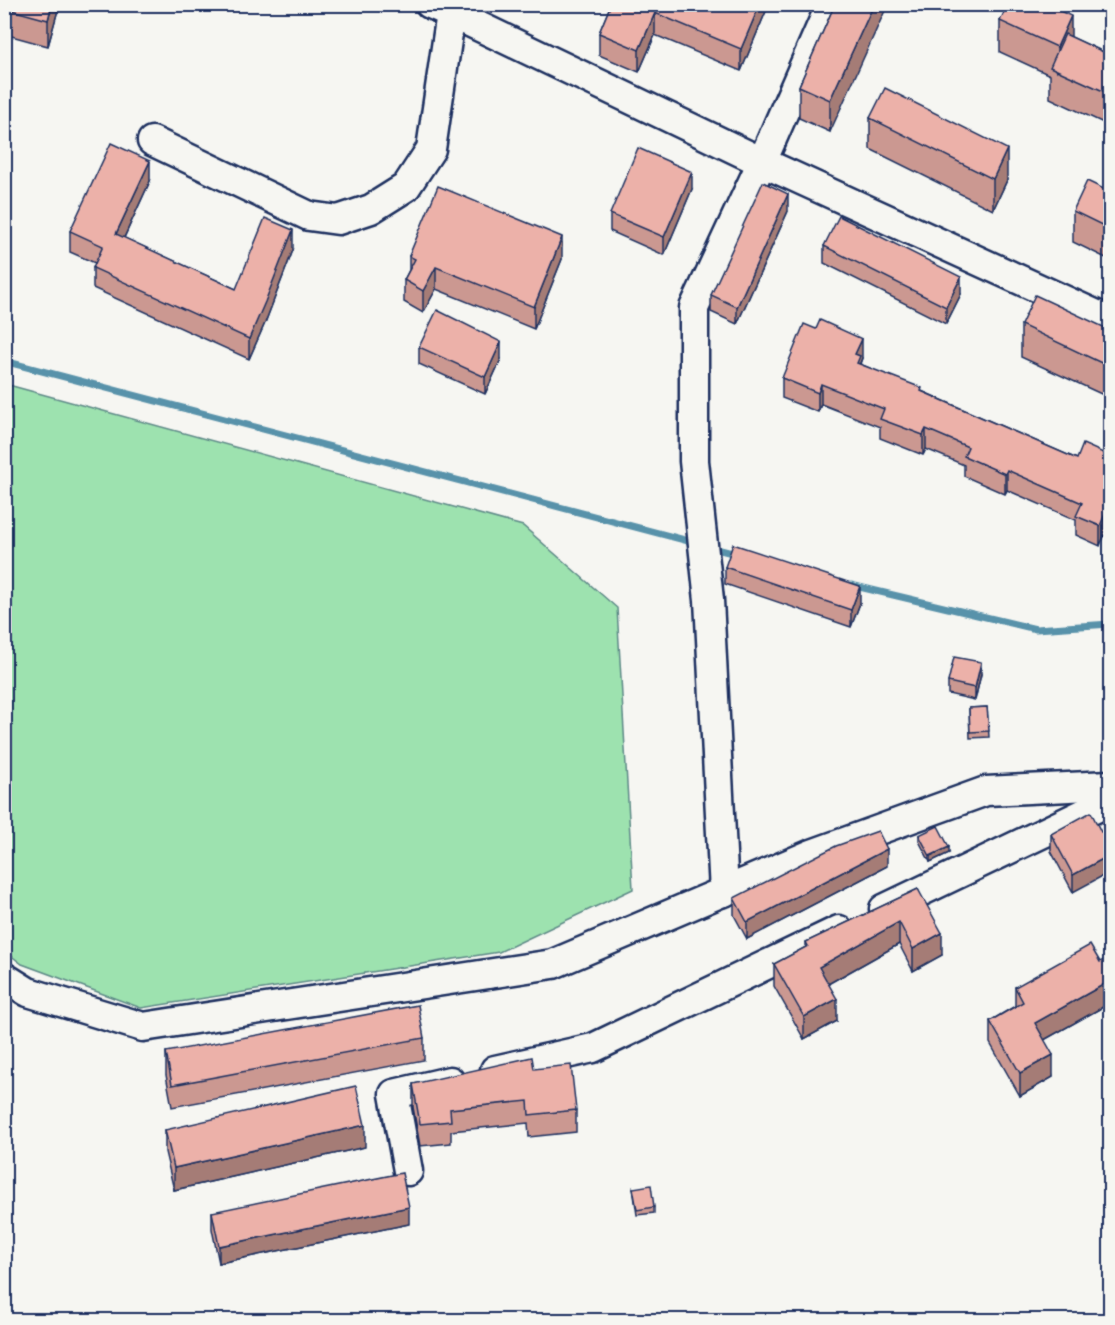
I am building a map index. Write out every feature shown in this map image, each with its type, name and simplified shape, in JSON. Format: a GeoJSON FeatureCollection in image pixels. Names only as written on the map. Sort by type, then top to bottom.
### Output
{"type":"FeatureCollection","features":[{"type":"Feature","properties":{"kind":"street"},"geometry":{"type":"LineString","coordinates":[[724,892],[709,600],[694,461],[694,308],[762,162],[831,4]]}},
{"type":"Feature","properties":{"kind":"street"},"geometry":{"type":"LineString","coordinates":[[152,141],[309,216],[338,220],[371,209],[406,187],[431,149],[441,9],[762,162],[1110,321]]}},
{"type":"Feature","properties":{"kind":"street"},"geometry":{"type":"LineString","coordinates":[[4,977],[28,992],[143,1028],[553,964],[813,854],[986,791],[1110,785]]}},
{"type":"Feature","properties":{"kind":"street"},"geometry":{"type":"LineString","coordinates":[[408,1171],[394,1094],[593,1047],[1110,801]]}},
{"type":"Feature","properties":{"kind":"green space"},"geometry":{"type":"Polygon","coordinates":[[[5,384],[523,526],[617,608],[633,889],[499,952],[141,1008],[22,964],[5,951],[5,384]]]}},
{"type":"Feature","properties":{"kind":"building"},"geometry":{"type":"Polygon","coordinates":[[[4,4],[52,4],[48,20],[4,8],[4,4]]]}},
{"type":"Feature","properties":{"kind":"building"},"geometry":{"type":"Polygon","coordinates":[[[611,4],[760,4],[741,49],[655,13],[639,50],[599,33],[611,4]]]}},
{"type":"Feature","properties":{"kind":"building"},"geometry":{"type":"Polygon","coordinates":[[[835,4],[874,4],[830,100],[799,86],[835,4]]]}},
{"type":"Feature","properties":{"kind":"building"},"geometry":{"type":"Polygon","coordinates":[[[1008,4],[1045,4],[1071,16],[1057,47],[1000,21],[1008,4]]]}},
{"type":"Feature","properties":{"kind":"building"},"geometry":{"type":"Polygon","coordinates":[[[1065,34],[1110,55],[1110,94],[1050,67],[1065,34]]]}},
{"type":"Feature","properties":{"kind":"building"},"geometry":{"type":"Polygon","coordinates":[[[885,88],[1007,149],[993,179],[870,118],[885,88]]]}},
{"type":"Feature","properties":{"kind":"building"},"geometry":{"type":"Polygon","coordinates":[[[111,143],[150,161],[116,234],[236,289],[265,218],[293,230],[249,339],[93,268],[103,246],[70,231],[111,143]]]}},
{"type":"Feature","properties":{"kind":"building"},"geometry":{"type":"Polygon","coordinates":[[[638,148],[692,172],[664,237],[610,214],[638,148]]]}},
{"type":"Feature","properties":{"kind":"building"},"geometry":{"type":"Polygon","coordinates":[[[1087,181],[1110,192],[1110,229],[1073,211],[1087,181]]]}},
{"type":"Feature","properties":{"kind":"building"},"geometry":{"type":"Polygon","coordinates":[[[763,182],[788,194],[737,307],[711,295],[763,182]]]}},
{"type":"Feature","properties":{"kind":"building"},"geometry":{"type":"Polygon","coordinates":[[[438,186],[562,237],[534,307],[436,267],[423,291],[404,280],[415,259],[409,256],[438,186]]]}},
{"type":"Feature","properties":{"kind":"building"},"geometry":{"type":"Polygon","coordinates":[[[839,216],[961,277],[946,307],[824,246],[839,216]]]}},
{"type":"Feature","properties":{"kind":"building"},"geometry":{"type":"Polygon","coordinates":[[[1035,295],[1110,330],[1110,367],[1021,325],[1035,295]]]}},
{"type":"Feature","properties":{"kind":"building"},"geometry":{"type":"Polygon","coordinates":[[[437,310],[501,342],[485,377],[419,347],[437,310]]]}},
{"type":"Feature","properties":{"kind":"building"},"geometry":{"type":"Polygon","coordinates":[[[820,320],[862,339],[855,354],[860,356],[857,363],[922,388],[921,391],[1077,459],[1083,444],[1110,456],[1107,473],[1110,475],[1110,502],[1100,526],[1076,516],[1082,503],[1007,470],[1005,474],[964,456],[968,447],[926,429],[923,435],[880,419],[884,409],[821,384],[818,393],[782,378],[804,324],[816,329],[820,320]]]}},
{"type":"Feature","properties":{"kind":"building"},"geometry":{"type":"Polygon","coordinates":[[[733,544],[860,586],[851,610],[725,567],[733,544]]]}},
{"type":"Feature","properties":{"kind":"building"},"geometry":{"type":"Polygon","coordinates":[[[954,657],[981,662],[975,688],[948,682],[954,657]]]}},
{"type":"Feature","properties":{"kind":"building"},"geometry":{"type":"Polygon","coordinates":[[[987,707],[989,731],[970,732],[969,708],[987,707]]]}},
{"type":"Feature","properties":{"kind":"building"},"geometry":{"type":"Polygon","coordinates":[[[1091,812],[1101,832],[1110,828],[1110,855],[1073,875],[1051,834],[1091,812]]]}},
{"type":"Feature","properties":{"kind":"building"},"geometry":{"type":"Polygon","coordinates":[[[938,826],[949,847],[930,856],[919,835],[938,826]]]}},
{"type":"Feature","properties":{"kind":"building"},"geometry":{"type":"Polygon","coordinates":[[[878,831],[887,849],[747,922],[734,898],[836,846],[878,831]]]}},
{"type":"Feature","properties":{"kind":"building"},"geometry":{"type":"Polygon","coordinates":[[[918,889],[942,933],[913,949],[899,922],[819,967],[837,999],[804,1017],[774,964],[808,946],[806,942],[918,889]]]}},
{"type":"Feature","properties":{"kind":"building"},"geometry":{"type":"Polygon","coordinates":[[[1090,945],[1100,962],[1110,957],[1110,981],[1035,1023],[1053,1055],[1020,1073],[990,1021],[1023,1002],[1015,987],[1090,945]]]}},
{"type":"Feature","properties":{"kind":"building"},"geometry":{"type":"Polygon","coordinates":[[[418,1005],[424,1038],[172,1085],[166,1052],[418,1005]]]}},
{"type":"Feature","properties":{"kind":"building"},"geometry":{"type":"Polygon","coordinates":[[[532,1057],[534,1069],[571,1065],[576,1110],[529,1115],[528,1101],[450,1109],[451,1121],[420,1124],[413,1084],[532,1057]]]}},
{"type":"Feature","properties":{"kind":"building"},"geometry":{"type":"Polygon","coordinates":[[[356,1086],[365,1125],[174,1168],[165,1130],[356,1086]]]}},
{"type":"Feature","properties":{"kind":"building"},"geometry":{"type":"Polygon","coordinates":[[[402,1173],[409,1207],[219,1246],[212,1212],[402,1173]]]}},
{"type":"Feature","properties":{"kind":"building"},"geometry":{"type":"Polygon","coordinates":[[[651,1185],[654,1207],[637,1210],[633,1188],[651,1185]]]}},
{"type":"Feature","properties":{"kind":"waterway"},"geometry":{"type":"LineString","coordinates":[[4,361],[696,543]]}},
{"type":"Feature","properties":{"kind":"waterway"},"geometry":{"type":"LineString","coordinates":[[709,547],[736,554]]}},
{"type":"Feature","properties":{"kind":"waterway"},"geometry":{"type":"LineString","coordinates":[[851,585],[1036,629],[1110,624]]}}]}
